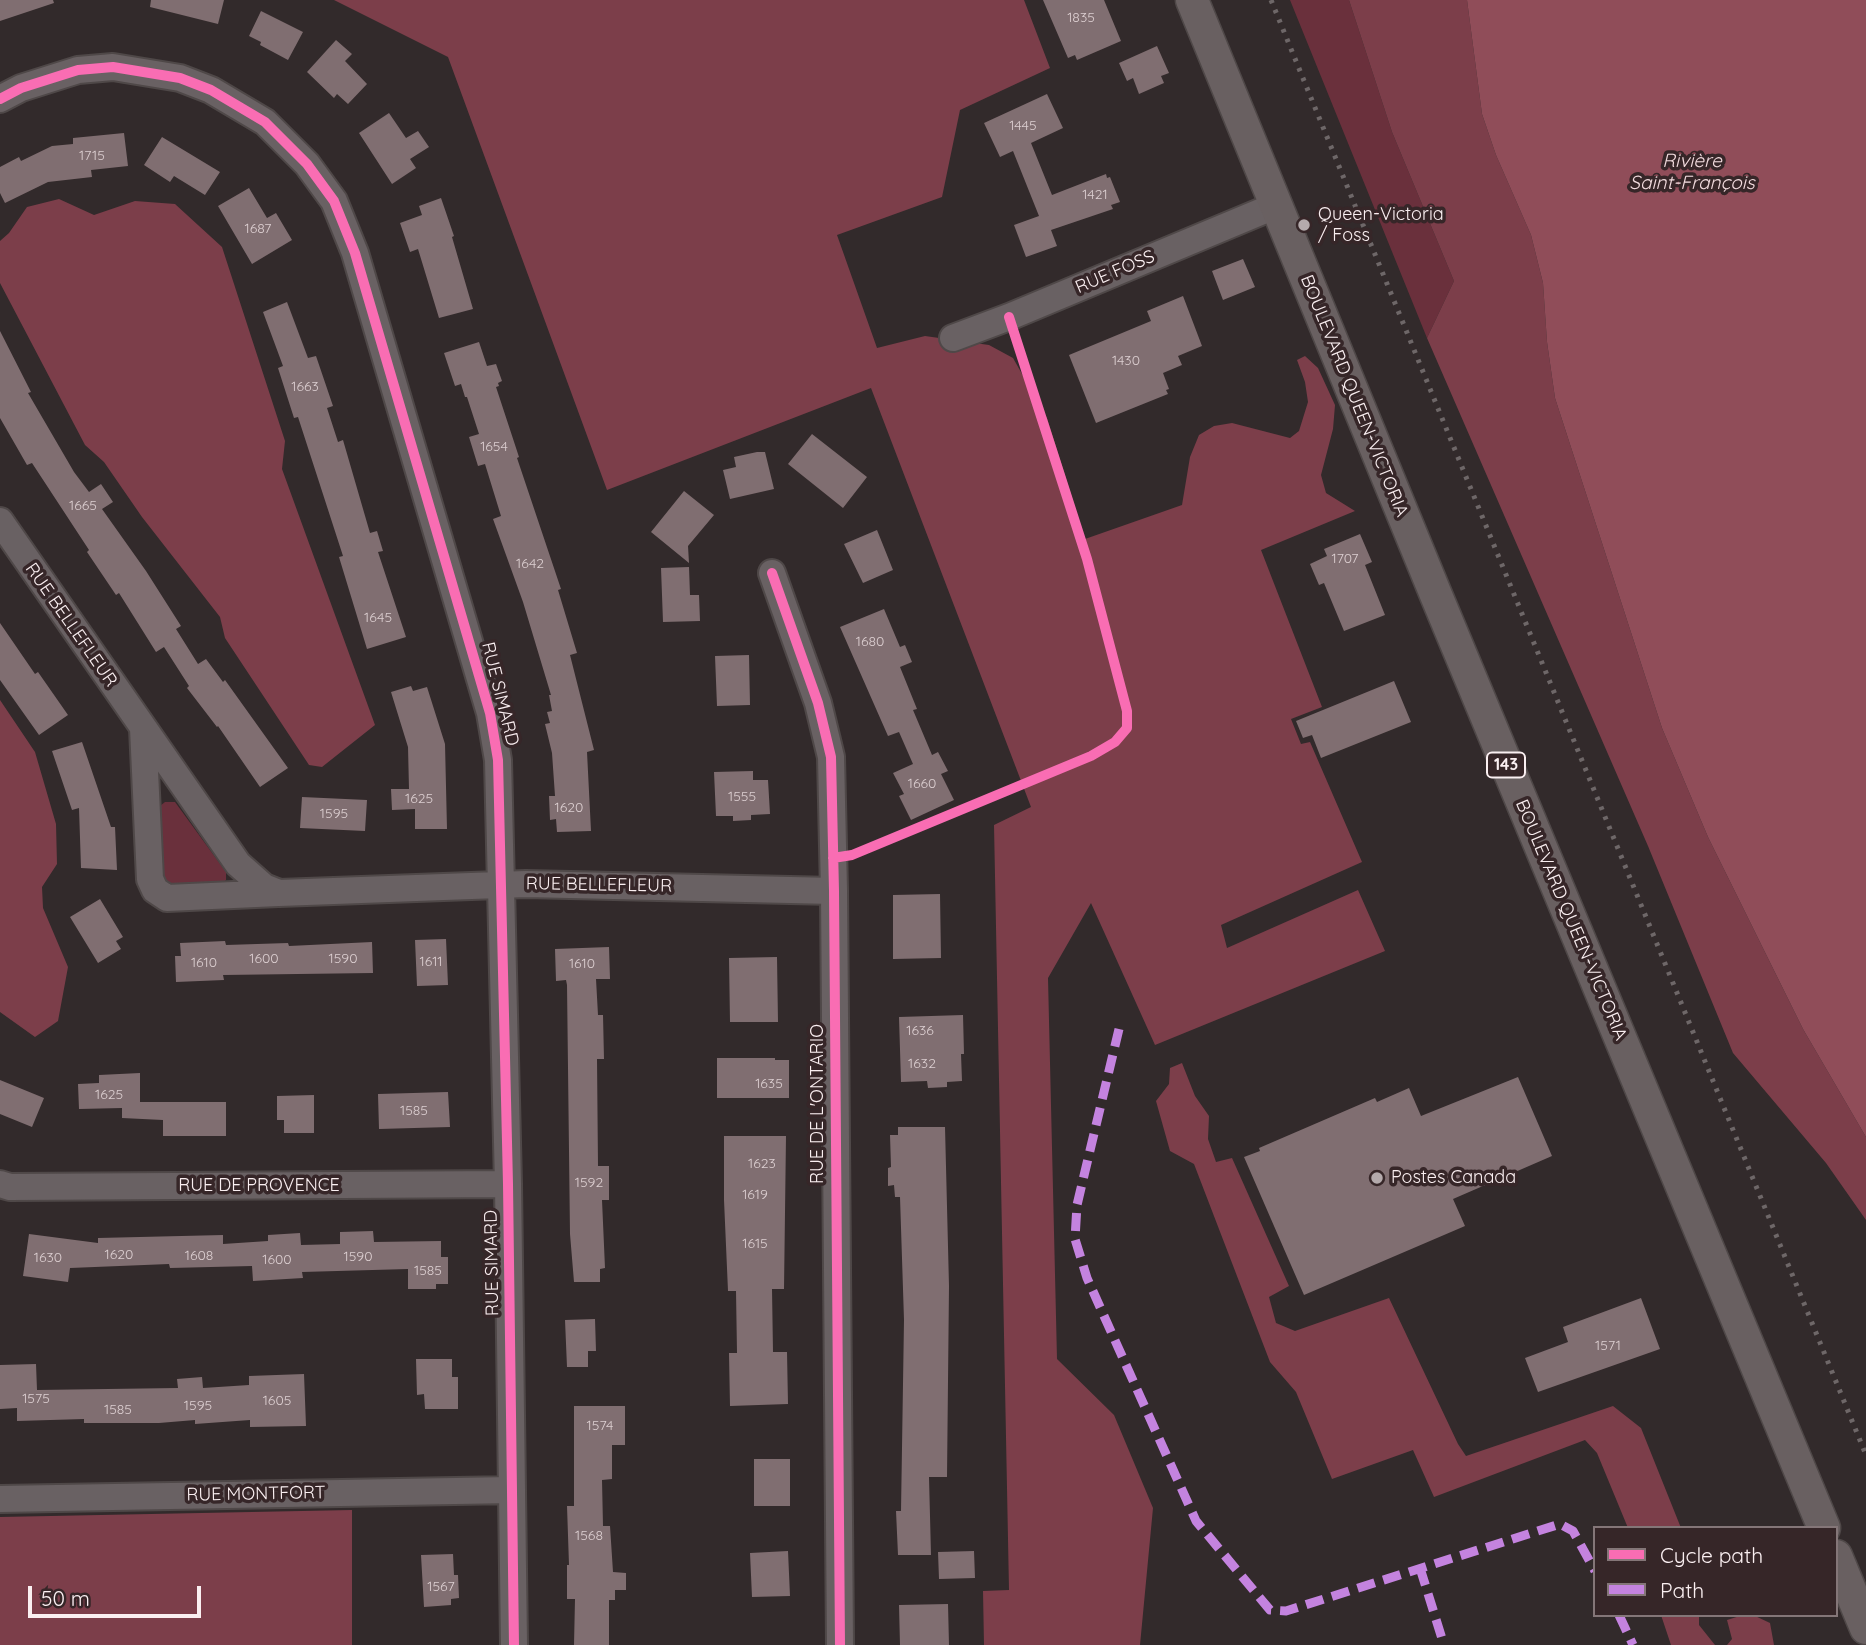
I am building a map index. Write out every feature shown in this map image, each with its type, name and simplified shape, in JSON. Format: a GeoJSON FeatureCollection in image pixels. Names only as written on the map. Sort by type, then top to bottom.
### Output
{"type":"FeatureCollection","features":[{"type":"Feature","properties":{"kind":"main road","name":"BOULEVARD QUEEN-VICTORIA"},"geometry":{"type":"LineString","coordinates":[[1192,0],[1441,608],[1823,1526]]}},
{"type":"Feature","properties":{"kind":"main road"},"geometry":{"type":"LineString","coordinates":[[1838,1561],[1866,1628]]}},
{"type":"Feature","properties":{"kind":"street","name":"RUE SIMARD"},"geometry":{"type":"LineString","coordinates":[[0,99],[21,88],[78,70],[113,67],[180,78],[211,90],[265,122],[307,164],[334,201],[355,253],[490,713],[498,761],[508,1184],[514,1645]]}},
{"type":"Feature","properties":{"kind":"street","name":"RUE FOSS"},"geometry":{"type":"LineString","coordinates":[[953,338],[1277,205]]}},
{"type":"Feature","properties":{"kind":"street","name":"RUE BELLEFLEUR"},"geometry":{"type":"LineString","coordinates":[[0,521],[238,864],[264,887],[279,893]]}},
{"type":"Feature","properties":{"kind":"street","name":"RUE DE L'ONTARIO"},"geometry":{"type":"LineString","coordinates":[[772,573],[803,658],[827,734],[831,757],[840,1645]]}},
{"type":"Feature","properties":{"kind":"street","name":"RUE BELLEFLEUR"},"geometry":{"type":"LineString","coordinates":[[143,728],[150,879],[155,890],[167,898],[502,885],[651,885],[834,891]]}},
{"type":"Feature","properties":{"kind":"street","name":"RUE DE PROVENCE"},"geometry":{"type":"LineString","coordinates":[[4,1187],[508,1184]]}},
{"type":"Feature","properties":{"kind":"street","name":"RUE MONTFORT"},"geometry":{"type":"LineString","coordinates":[[0,1499],[512,1490]]}},
{"type":"Feature","properties":{"kind":"shaded area"},"geometry":{"type":"Polygon","coordinates":[[[334,0],[1024,0],[1050,68],[960,110],[942,197],[837,235],[877,348],[925,336],[989,345],[1013,358],[1047,418],[1085,539],[1182,505],[1190,457],[1199,435],[1214,426],[1232,423],[1290,438],[1299,431],[1308,402],[1305,382],[1297,360],[1305,356],[1318,368],[1335,405],[1333,429],[1321,475],[1326,493],[1355,511],[1261,550],[1322,707],[1291,719],[1301,744],[1310,742],[1362,862],[1221,925],[1227,948],[1358,890],[1385,951],[1155,1045],[1091,903],[1048,978],[1057,1359],[1114,1415],[1153,1508],[1140,1645],[984,1645],[983,1591],[1009,1590],[994,825],[1031,807],[871,388],[607,490],[448,57],[334,0]]]}},
{"type":"Feature","properties":{"kind":"shaded area"},"geometry":{"type":"Polygon","coordinates":[[[1290,0],[1349,0],[1392,132],[1454,281],[1427,338],[1290,0]]]}},
{"type":"Feature","properties":{"kind":"shaded area"},"geometry":{"type":"Polygon","coordinates":[[[1349,0],[1467,0],[1482,114],[1496,155],[1531,235],[1543,283],[1547,342],[1555,398],[1662,728],[1708,837],[1803,1029],[1866,1137],[1866,1220],[1826,1163],[1733,1053],[1648,846],[1427,338],[1454,281],[1392,132],[1349,0]]]}},
{"type":"Feature","properties":{"kind":"shaded area"},"geometry":{"type":"Polygon","coordinates":[[[59,199],[94,215],[135,201],[175,204],[222,247],[285,441],[282,469],[375,725],[322,767],[309,765],[225,638],[220,617],[142,517],[104,462],[85,445],[0,283],[0,241],[27,207],[59,199]]]}},
{"type":"Feature","properties":{"kind":"shaded area"},"geometry":{"type":"Polygon","coordinates":[[[0,700],[35,752],[56,824],[57,864],[42,887],[43,908],[68,967],[58,1021],[35,1037],[0,1012],[0,700]]]}},
{"type":"Feature","properties":{"kind":"shaded area"},"geometry":{"type":"Polygon","coordinates":[[[165,802],[175,802],[226,872],[226,880],[221,884],[177,887],[166,880],[162,872],[160,806],[165,802]]]}},
{"type":"Feature","properties":{"kind":"shaded area"},"geometry":{"type":"Polygon","coordinates":[[[1182,1063],[1195,1096],[1209,1116],[1208,1139],[1216,1162],[1232,1158],[1289,1286],[1269,1297],[1276,1323],[1295,1331],[1389,1298],[1466,1456],[1613,1406],[1641,1428],[1680,1526],[1627,1526],[1597,1453],[1585,1440],[1434,1497],[1413,1450],[1332,1479],[1296,1392],[1270,1362],[1194,1164],[1170,1151],[1156,1101],[1169,1084],[1170,1068],[1182,1063]]]}},
{"type":"Feature","properties":{"kind":"shaded area"},"geometry":{"type":"Polygon","coordinates":[[[352,1510],[352,1645],[0,1645],[0,1517],[352,1510]]]}},
{"type":"Feature","properties":{"kind":"shaded area"},"geometry":{"type":"Polygon","coordinates":[[[1662,1617],[1699,1617],[1699,1625],[1715,1645],[1671,1645],[1662,1617]]]}},
{"type":"Feature","properties":{"kind":"shaded area"},"geometry":{"type":"Polygon","coordinates":[[[1757,1617],[1770,1623],[1774,1645],[1727,1645],[1732,1639],[1727,1620],[1757,1617]]]}},
{"type":"Feature","properties":{"kind":"water","name":"Rivière Saint-François"},"geometry":{"type":"Polygon","coordinates":[[[1467,0],[1866,0],[1866,1137],[1803,1029],[1708,837],[1662,728],[1555,398],[1547,342],[1543,283],[1531,235],[1496,155],[1482,114],[1467,0]]]}},
{"type":"Feature","properties":{"kind":"building"},"geometry":{"type":"Polygon","coordinates":[[[0,0],[53,0],[54,3],[0,21],[0,0]]]}},
{"type":"Feature","properties":{"kind":"building"},"geometry":{"type":"Polygon","coordinates":[[[151,0],[224,0],[218,24],[150,7],[151,0]]]}},
{"type":"Feature","properties":{"kind":"building"},"geometry":{"type":"Polygon","coordinates":[[[1043,0],[1104,0],[1121,41],[1077,60],[1075,55],[1068,58],[1043,0]]]}},
{"type":"Feature","properties":{"kind":"building"},"geometry":{"type":"Polygon","coordinates":[[[261,11],[303,32],[288,60],[249,36],[261,11]]]}},
{"type":"Feature","properties":{"kind":"building"},"geometry":{"type":"Polygon","coordinates":[[[336,40],[352,54],[345,61],[367,84],[348,104],[337,94],[334,98],[307,72],[336,40]]]}},
{"type":"Feature","properties":{"kind":"building"},"geometry":{"type":"Polygon","coordinates":[[[1157,46],[1169,73],[1161,76],[1164,83],[1139,94],[1133,78],[1127,81],[1119,63],[1157,46]]]}},
{"type":"Feature","properties":{"kind":"building"},"geometry":{"type":"Polygon","coordinates":[[[1047,94],[1063,128],[1031,143],[1052,195],[1106,174],[1107,178],[1110,177],[1120,202],[1111,205],[1113,209],[1051,230],[1057,246],[1026,257],[1014,225],[1039,216],[1013,151],[1000,157],[984,123],[1047,94]]]}},
{"type":"Feature","properties":{"kind":"building"},"geometry":{"type":"Polygon","coordinates":[[[389,113],[406,138],[418,131],[429,147],[410,159],[416,168],[392,184],[359,133],[389,113]]]}},
{"type":"Feature","properties":{"kind":"building"},"geometry":{"type":"Polygon","coordinates":[[[124,133],[128,166],[91,170],[92,177],[48,182],[5,203],[0,193],[0,167],[19,157],[21,161],[52,146],[73,144],[73,138],[124,133]]]}},
{"type":"Feature","properties":{"kind":"building"},"geometry":{"type":"Polygon","coordinates":[[[162,137],[220,172],[205,195],[174,176],[170,182],[144,165],[162,137]]]}},
{"type":"Feature","properties":{"kind":"building"},"geometry":{"type":"Polygon","coordinates":[[[249,188],[267,218],[276,213],[292,240],[252,264],[218,206],[249,188]]]}},
{"type":"Feature","properties":{"kind":"building"},"geometry":{"type":"Polygon","coordinates":[[[441,198],[473,309],[439,318],[418,249],[410,252],[400,223],[422,215],[419,206],[441,198]]]}},
{"type":"Feature","properties":{"kind":"building"},"geometry":{"type":"Polygon","coordinates":[[[1243,259],[1255,287],[1223,300],[1212,271],[1243,259]]]}},
{"type":"Feature","properties":{"kind":"building"},"geometry":{"type":"Polygon","coordinates":[[[1183,296],[1202,346],[1178,356],[1182,365],[1163,373],[1169,389],[1166,390],[1168,394],[1096,423],[1069,355],[1151,321],[1147,311],[1183,296]]]}},
{"type":"Feature","properties":{"kind":"building"},"geometry":{"type":"Polygon","coordinates":[[[287,302],[308,358],[316,356],[333,406],[327,408],[338,442],[343,440],[370,533],[377,531],[383,551],[378,552],[406,637],[367,649],[339,557],[343,556],[298,417],[294,418],[278,368],[283,366],[263,312],[287,302]]]}},
{"type":"Feature","properties":{"kind":"building"},"geometry":{"type":"Polygon","coordinates":[[[0,331],[31,392],[28,393],[74,472],[89,492],[101,484],[113,502],[102,509],[181,626],[176,629],[198,664],[206,659],[223,682],[225,680],[288,768],[260,787],[218,726],[187,688],[189,686],[164,647],[156,652],[119,593],[116,595],[87,552],[89,550],[32,463],[27,465],[0,418],[0,331]]]}},
{"type":"Feature","properties":{"kind":"building"},"geometry":{"type":"Polygon","coordinates":[[[479,342],[487,366],[496,364],[502,381],[496,387],[561,589],[558,590],[577,653],[570,655],[594,750],[587,752],[591,831],[557,832],[556,819],[550,820],[549,796],[555,796],[552,753],[545,724],[550,723],[547,712],[552,711],[551,695],[523,602],[493,519],[501,516],[485,464],[478,466],[469,437],[479,434],[467,397],[461,384],[455,386],[444,353],[479,342]]]}},
{"type":"Feature","properties":{"kind":"building"},"geometry":{"type":"Polygon","coordinates":[[[812,434],[867,477],[843,508],[788,464],[812,434]]]}},
{"type":"Feature","properties":{"kind":"building"},"geometry":{"type":"Polygon","coordinates":[[[765,452],[774,489],[730,499],[723,470],[736,467],[734,457],[765,452]]]}},
{"type":"Feature","properties":{"kind":"building"},"geometry":{"type":"Polygon","coordinates":[[[684,491],[714,515],[688,546],[689,563],[651,532],[684,491]]]}},
{"type":"Feature","properties":{"kind":"building"},"geometry":{"type":"Polygon","coordinates":[[[877,530],[893,570],[863,583],[844,544],[877,530]]]}},
{"type":"Feature","properties":{"kind":"building"},"geometry":{"type":"Polygon","coordinates":[[[1360,534],[1372,562],[1365,565],[1385,615],[1344,631],[1324,583],[1319,585],[1310,564],[1327,556],[1324,549],[1360,534]]]}},
{"type":"Feature","properties":{"kind":"building"},"geometry":{"type":"Polygon","coordinates":[[[689,567],[690,595],[699,595],[700,621],[663,622],[661,568],[689,567]]]}},
{"type":"Feature","properties":{"kind":"building"},"geometry":{"type":"Polygon","coordinates":[[[884,609],[900,647],[905,645],[912,662],[900,667],[917,709],[913,710],[932,755],[938,752],[948,771],[941,774],[954,800],[911,820],[899,796],[904,794],[893,773],[913,764],[899,732],[888,736],[840,627],[884,609]]]}},
{"type":"Feature","properties":{"kind":"building"},"geometry":{"type":"Polygon","coordinates":[[[0,623],[35,674],[38,672],[68,715],[39,735],[0,680],[0,623]]]}},
{"type":"Feature","properties":{"kind":"building"},"geometry":{"type":"Polygon","coordinates":[[[749,655],[750,705],[717,706],[715,656],[749,655]]]}},
{"type":"Feature","properties":{"kind":"building"},"geometry":{"type":"Polygon","coordinates":[[[1394,681],[1411,722],[1321,758],[1312,735],[1303,738],[1296,721],[1394,681]]]}},
{"type":"Feature","properties":{"kind":"building"},"geometry":{"type":"Polygon","coordinates":[[[411,686],[413,691],[427,687],[445,744],[447,829],[415,829],[415,809],[392,810],[391,789],[409,789],[408,747],[391,692],[411,686]]]}},
{"type":"Feature","properties":{"kind":"building"},"geometry":{"type":"Polygon","coordinates":[[[82,742],[111,827],[115,827],[117,870],[81,868],[79,808],[72,810],[52,751],[82,742]]]}},
{"type":"Feature","properties":{"kind":"building"},"geometry":{"type":"Polygon","coordinates":[[[753,771],[753,780],[768,780],[770,814],[751,815],[751,820],[733,821],[733,816],[716,816],[714,772],[753,771]]]}},
{"type":"Feature","properties":{"kind":"building"},"geometry":{"type":"Polygon","coordinates":[[[302,797],[367,800],[365,831],[300,828],[302,797]]]}},
{"type":"Feature","properties":{"kind":"building"},"geometry":{"type":"Polygon","coordinates":[[[940,894],[941,958],[893,959],[893,895],[940,894]]]}},
{"type":"Feature","properties":{"kind":"building"},"geometry":{"type":"Polygon","coordinates":[[[100,899],[123,937],[116,941],[121,949],[98,963],[70,917],[100,899]]]}},
{"type":"Feature","properties":{"kind":"building"},"geometry":{"type":"Polygon","coordinates":[[[446,939],[448,985],[417,986],[415,940],[446,939]]]}},
{"type":"Feature","properties":{"kind":"building"},"geometry":{"type":"Polygon","coordinates":[[[225,941],[226,945],[288,943],[289,946],[372,942],[373,973],[223,975],[224,980],[176,982],[175,956],[181,956],[180,943],[225,941]]]}},
{"type":"Feature","properties":{"kind":"building"},"geometry":{"type":"Polygon","coordinates":[[[609,947],[610,979],[596,979],[598,1015],[603,1015],[604,1059],[597,1059],[598,1166],[609,1166],[609,1200],[602,1200],[605,1268],[600,1269],[600,1282],[574,1282],[570,1234],[567,985],[566,980],[556,981],[555,949],[609,947]]]}},
{"type":"Feature","properties":{"kind":"building"},"geometry":{"type":"Polygon","coordinates":[[[777,957],[778,1022],[730,1022],[729,958],[777,957]]]}},
{"type":"Feature","properties":{"kind":"building"},"geometry":{"type":"Polygon","coordinates":[[[963,1015],[962,1081],[947,1082],[947,1087],[928,1088],[927,1081],[901,1082],[899,1017],[963,1015]]]}},
{"type":"Feature","properties":{"kind":"building"},"geometry":{"type":"Polygon","coordinates":[[[717,1058],[789,1060],[789,1098],[717,1098],[717,1058]]]}},
{"type":"Feature","properties":{"kind":"building"},"geometry":{"type":"Polygon","coordinates":[[[140,1073],[140,1102],[226,1102],[226,1136],[163,1136],[163,1120],[122,1118],[122,1108],[79,1109],[78,1084],[99,1083],[99,1075],[140,1073]]]}},
{"type":"Feature","properties":{"kind":"building","name":"Postes Canada"},"geometry":{"type":"Polygon","coordinates":[[[1518,1077],[1552,1156],[1453,1199],[1465,1226],[1304,1295],[1244,1157],[1375,1098],[1377,1102],[1409,1088],[1421,1116],[1518,1077]]]}},
{"type":"Feature","properties":{"kind":"building"},"geometry":{"type":"Polygon","coordinates":[[[0,1080],[44,1098],[32,1127],[0,1114],[0,1080]]]}},
{"type":"Feature","properties":{"kind":"building"},"geometry":{"type":"Polygon","coordinates":[[[448,1092],[450,1127],[379,1129],[378,1094],[448,1092]]]}},
{"type":"Feature","properties":{"kind":"building"},"geometry":{"type":"Polygon","coordinates":[[[314,1095],[314,1133],[284,1133],[284,1120],[277,1120],[277,1096],[314,1095]]]}},
{"type":"Feature","properties":{"kind":"building"},"geometry":{"type":"Polygon","coordinates":[[[898,1127],[945,1127],[949,1286],[947,1477],[929,1477],[931,1555],[898,1555],[896,1511],[901,1511],[904,1320],[900,1197],[895,1197],[894,1185],[888,1186],[888,1168],[891,1167],[890,1135],[898,1135],[898,1127]]]}},
{"type":"Feature","properties":{"kind":"building"},"geometry":{"type":"Polygon","coordinates":[[[724,1136],[786,1136],[784,1289],[772,1289],[773,1352],[787,1352],[788,1404],[730,1406],[729,1353],[737,1353],[736,1291],[728,1291],[724,1136]]]}},
{"type":"Feature","properties":{"kind":"building"},"geometry":{"type":"Polygon","coordinates":[[[373,1231],[374,1242],[441,1241],[441,1257],[448,1257],[448,1284],[436,1284],[436,1289],[408,1289],[408,1269],[302,1272],[303,1278],[253,1281],[252,1266],[170,1268],[169,1264],[70,1268],[68,1282],[23,1276],[29,1234],[98,1243],[98,1238],[223,1235],[223,1244],[268,1241],[268,1235],[300,1233],[301,1245],[340,1244],[340,1232],[373,1231]]]}},
{"type":"Feature","properties":{"kind":"building"},"geometry":{"type":"Polygon","coordinates":[[[1641,1298],[1660,1349],[1538,1392],[1525,1358],[1568,1342],[1563,1327],[1641,1298]]]}},
{"type":"Feature","properties":{"kind":"building"},"geometry":{"type":"Polygon","coordinates":[[[595,1319],[596,1351],[588,1351],[588,1367],[567,1367],[565,1320],[595,1319]]]}},
{"type":"Feature","properties":{"kind":"building"},"geometry":{"type":"Polygon","coordinates":[[[416,1359],[452,1359],[452,1377],[458,1377],[458,1409],[425,1409],[424,1394],[417,1395],[416,1359]]]}},
{"type":"Feature","properties":{"kind":"building"},"geometry":{"type":"Polygon","coordinates":[[[36,1364],[37,1390],[178,1388],[177,1379],[202,1377],[203,1388],[249,1385],[249,1376],[304,1374],[306,1426],[250,1427],[250,1420],[195,1424],[195,1420],[159,1423],[84,1423],[84,1419],[17,1421],[17,1408],[0,1409],[0,1365],[36,1364]]]}},
{"type":"Feature","properties":{"kind":"building"},"geometry":{"type":"Polygon","coordinates":[[[574,1406],[625,1406],[625,1445],[612,1445],[612,1479],[602,1480],[603,1526],[610,1526],[613,1572],[626,1573],[626,1590],[615,1590],[615,1600],[609,1600],[609,1645],[574,1645],[575,1599],[567,1599],[567,1506],[574,1506],[574,1406]]]}},
{"type":"Feature","properties":{"kind":"building"},"geometry":{"type":"Polygon","coordinates":[[[754,1459],[790,1459],[790,1506],[754,1506],[754,1459]]]}},
{"type":"Feature","properties":{"kind":"building"},"geometry":{"type":"Polygon","coordinates":[[[788,1551],[790,1596],[752,1597],[750,1553],[788,1551]]]}},
{"type":"Feature","properties":{"kind":"building"},"geometry":{"type":"Polygon","coordinates":[[[974,1551],[975,1578],[939,1579],[938,1552],[974,1551]]]}},
{"type":"Feature","properties":{"kind":"building"},"geometry":{"type":"Polygon","coordinates":[[[453,1554],[454,1575],[458,1575],[459,1598],[451,1599],[451,1605],[424,1607],[421,1555],[453,1554]]]}},
{"type":"Feature","properties":{"kind":"building"},"geometry":{"type":"Polygon","coordinates":[[[948,1604],[949,1645],[900,1645],[899,1605],[948,1604]]]}},
{"type":"Feature","properties":{"kind":"railway"},"geometry":{"type":"LineString","coordinates":[[1271,0],[1866,1455]]}},
{"type":"Feature","properties":{"kind":"marked path"},"geometry":{"type":"LineString","coordinates":[[1119,1029],[1077,1205],[1075,1239],[1087,1278],[1196,1521],[1270,1610],[1286,1611],[1560,1524],[1573,1531],[1593,1567]]}},
{"type":"Feature","properties":{"kind":"marked path"},"geometry":{"type":"LineString","coordinates":[[1420,1568],[1444,1645]]}},
{"type":"Feature","properties":{"kind":"marked path"},"geometry":{"type":"LineString","coordinates":[[1620,1617],[1633,1645]]}},
{"type":"Feature","properties":{"kind":"cycle path"},"geometry":{"type":"LineString","coordinates":[[0,99],[21,88],[78,70],[113,67],[180,78],[211,90],[265,122],[307,164],[334,201],[355,253],[490,713],[498,760],[508,1184],[514,1645]]}},
{"type":"Feature","properties":{"kind":"cycle path"},"geometry":{"type":"LineString","coordinates":[[833,858],[852,855],[1091,756],[1115,742],[1127,728],[1127,711],[1087,559],[1009,317]]}},
{"type":"Feature","properties":{"kind":"cycle path"},"geometry":{"type":"LineString","coordinates":[[772,573],[818,703],[831,757],[840,1645]]}},
{"type":"Feature","properties":{"kind":"place","name":"Queen-Victoria / Foss"},"geometry":{"type":"Point","coordinates":[1304,225]}},
{"type":"Feature","properties":{"kind":"place","name":"Postes Canada"},"geometry":{"type":"Point","coordinates":[1377,1178]}}]}
